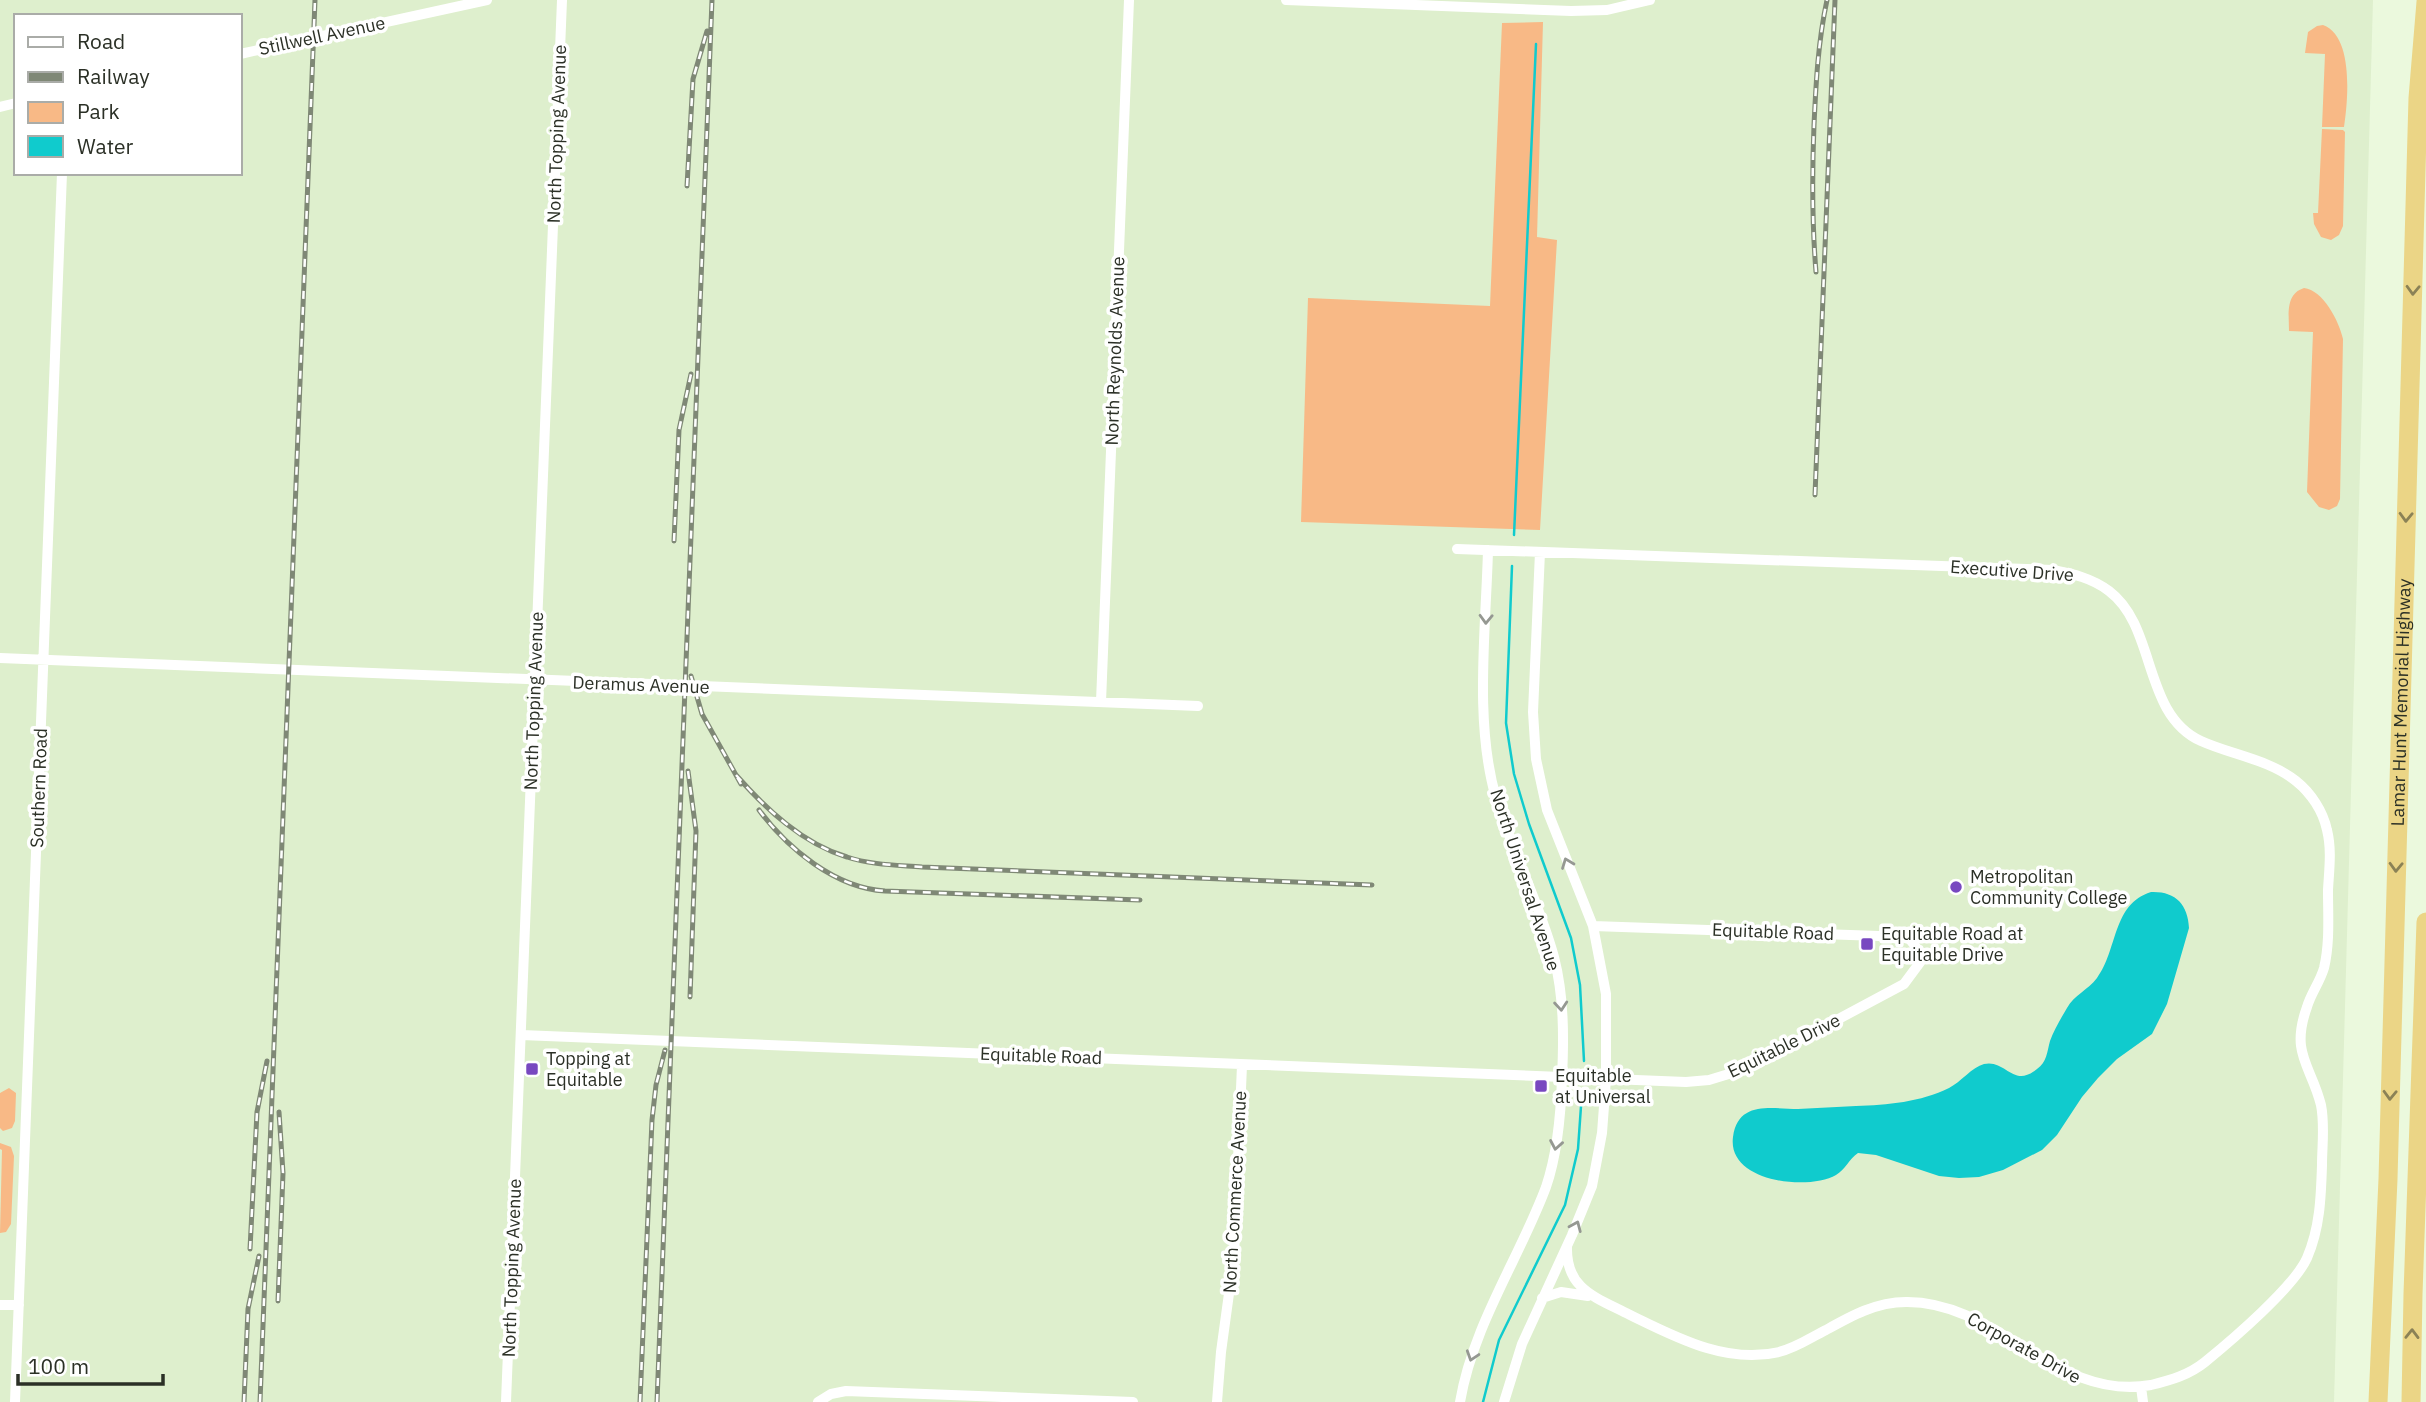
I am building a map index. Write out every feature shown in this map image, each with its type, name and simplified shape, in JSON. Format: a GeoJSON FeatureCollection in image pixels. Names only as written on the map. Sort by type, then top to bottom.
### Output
{"type":"FeatureCollection","features":[{"type":"Feature","properties":{"kind":"highway","name":"Lamar Hunt Memorial Highway"},"geometry":{"type":"LineString","coordinates":[[2378,1402],[2388,1179],[2418,99],[2426,2]]}},
{"type":"Feature","properties":{"kind":"highway"},"geometry":{"type":"LineString","coordinates":[[2412,1402],[2413,1294],[2426,922]]}},
{"type":"Feature","properties":{"kind":"street","name":"Stillwell Avenue"},"geometry":{"type":"LineString","coordinates":[[242,54],[487,0]]}},
{"type":"Feature","properties":{"kind":"street","name":"North Topping Avenue"},"geometry":{"type":"LineString","coordinates":[[506,1402],[562,0]]}},
{"type":"Feature","properties":{"kind":"street","name":"North Reynolds Avenue"},"geometry":{"type":"LineString","coordinates":[[1101,702],[1129,0]]}},
{"type":"Feature","properties":{"kind":"street"},"geometry":{"type":"LineString","coordinates":[[1286,0],[1571,11],[1607,10],[1650,0]]}},
{"type":"Feature","properties":{"kind":"street","name":"Southern Road"},"geometry":{"type":"LineString","coordinates":[[15,1402],[62,175]]}},
{"type":"Feature","properties":{"kind":"street","name":"Executive Drive"},"geometry":{"type":"LineString","coordinates":[[1457,549],[2053,570],[2082,576],[2108,590],[2129,614],[2164,702],[2177,723],[2200,740],[2282,772],[2312,797],[2321,812],[2329,847],[2326,955],[2319,982]]}},
{"type":"Feature","properties":{"kind":"street","name":"North Universal Avenue"},"geometry":{"type":"LineString","coordinates":[[1461,1402],[1466,1374],[1479,1335],[1546,1185],[1559,1130],[1562,1077],[1563,1012],[1554,959],[1496,797],[1488,757],[1484,700],[1488,550]]}},
{"type":"Feature","properties":{"kind":"street"},"geometry":{"type":"LineString","coordinates":[[1504,1402],[1513,1367],[1585,1207],[1597,1164],[1606,1079],[1606,994],[1593,926],[1547,810],[1536,759],[1533,712],[1540,552]]}},
{"type":"Feature","properties":{"kind":"street","name":"Deramus Avenue"},"geometry":{"type":"LineString","coordinates":[[0,658],[1198,706]]}},
{"type":"Feature","properties":{"kind":"street","name":"Equitable Road"},"geometry":{"type":"LineString","coordinates":[[1593,926],[1908,937],[1919,951],[1920,961],[1912,976]]}},
{"type":"Feature","properties":{"kind":"street","name":"Equitable Drive"},"geometry":{"type":"LineString","coordinates":[[1562,1077],[1686,1082],[1728,1075],[1755,1064],[1892,991],[1912,976]]}},
{"type":"Feature","properties":{"kind":"street","name":"Corporate Drive"},"geometry":{"type":"LineString","coordinates":[[1567,1247],[1571,1275],[1598,1299],[1675,1337],[1737,1355],[1762,1354],[1794,1347],[1863,1311],[1885,1304],[1909,1302],[1941,1306],[1967,1315],[2065,1376],[2094,1386],[2118,1389],[2141,1387],[2192,1372],[2288,1286],[2305,1262],[2320,1215],[2323,1120],[2320,1102],[2305,1067],[2300,1037],[2307,1005],[2319,982]]}},
{"type":"Feature","properties":{"kind":"street","name":"Equitable Road"},"geometry":{"type":"LineString","coordinates":[[521,1035],[1562,1077]]}},
{"type":"Feature","properties":{"kind":"street","name":"North Commerce Avenue"},"geometry":{"type":"LineString","coordinates":[[1217,1402],[1234,1256],[1242,1065]]}},
{"type":"Feature","properties":{"kind":"street","name":"Corporate Drive"},"geometry":{"type":"LineString","coordinates":[[1542,1298],[1570,1292],[1598,1299]]}},
{"type":"Feature","properties":{"kind":"street"},"geometry":{"type":"LineString","coordinates":[[0,1304],[19,1305]]}},
{"type":"Feature","properties":{"kind":"street"},"geometry":{"type":"LineString","coordinates":[[2141,1387],[2143,1402]]}},
{"type":"Feature","properties":{"kind":"street"},"geometry":{"type":"LineString","coordinates":[[818,1402],[831,1394],[846,1391],[1133,1402]]}},
{"type":"Feature","properties":{"kind":"shaded area"},"geometry":{"type":"Polygon","coordinates":[[[0,0],[2373,0],[2334,1402],[0,1402],[0,0]]]}},
{"type":"Feature","properties":{"kind":"green space"},"geometry":{"type":"Polygon","coordinates":[[[1543,22],[1537,237],[1557,240],[1540,530],[1301,522],[1308,298],[1490,306],[1502,23],[1543,22]]]}},
{"type":"Feature","properties":{"kind":"green space"},"geometry":{"type":"Polygon","coordinates":[[[2323,25],[2333,31],[2344,55],[2347,102],[2344,127],[2322,127],[2325,54],[2305,53],[2308,32],[2323,25]]]}},
{"type":"Feature","properties":{"kind":"green space"},"geometry":{"type":"Polygon","coordinates":[[[2322,129],[2345,132],[2343,226],[2339,235],[2331,240],[2321,237],[2314,224],[2313,213],[2318,213],[2322,129]]]}},
{"type":"Feature","properties":{"kind":"green space"},"geometry":{"type":"Polygon","coordinates":[[[2304,288],[2324,300],[2334,315],[2343,339],[2340,499],[2337,506],[2329,510],[2319,507],[2307,492],[2313,332],[2289,331],[2291,300],[2304,288]]]}},
{"type":"Feature","properties":{"kind":"green space"},"geometry":{"type":"Polygon","coordinates":[[[9,1088],[16,1093],[15,1121],[12,1128],[3,1131],[0,1128],[0,1093],[9,1088]]]}},
{"type":"Feature","properties":{"kind":"green space"},"geometry":{"type":"Polygon","coordinates":[[[0,1143],[11,1147],[14,1156],[11,1224],[6,1232],[0,1233],[2,1150],[0,1143]]]}},
{"type":"Feature","properties":{"kind":"water"},"geometry":{"type":"Polygon","coordinates":[[[2151,892],[2167,894],[2179,901],[2188,920],[2189,928],[2167,1004],[2152,1034],[2117,1059],[2098,1078],[2057,1135],[2042,1150],[2003,1170],[1979,1177],[1959,1178],[1939,1176],[1876,1155],[1858,1153],[1836,1175],[1807,1182],[1772,1179],[1756,1173],[1743,1164],[1735,1152],[1733,1137],[1736,1125],[1742,1117],[1758,1109],[1892,1104],[1938,1093],[1984,1064],[1998,1065],[2022,1076],[2037,1069],[2043,1063],[2050,1041],[2070,1003],[2097,978],[2104,967],[2122,917],[2138,898],[2151,892]]]}},
{"type":"Feature","properties":{"kind":"waterway"},"geometry":{"type":"LineString","coordinates":[[1514,535],[1536,44]]}},
{"type":"Feature","properties":{"kind":"waterway"},"geometry":{"type":"LineString","coordinates":[[1512,566],[1506,723],[1514,774],[1529,824],[1571,938],[1580,985],[1584,1061]]}},
{"type":"Feature","properties":{"kind":"waterway"},"geometry":{"type":"LineString","coordinates":[[1483,1402],[1499,1340],[1565,1205],[1578,1149],[1582,1092]]}},
{"type":"Feature","properties":{"kind":"railway"},"geometry":{"type":"LineString","coordinates":[[260,1402],[315,0]]}},
{"type":"Feature","properties":{"kind":"railway"},"geometry":{"type":"LineString","coordinates":[[657,1402],[712,0]]}},
{"type":"Feature","properties":{"kind":"railway"},"geometry":{"type":"LineString","coordinates":[[1816,272],[1814,125],[1819,47],[1827,0]]}},
{"type":"Feature","properties":{"kind":"railway"},"geometry":{"type":"LineString","coordinates":[[1815,495],[1835,0]]}},
{"type":"Feature","properties":{"kind":"railway"},"geometry":{"type":"LineString","coordinates":[[687,186],[693,79],[707,31]]}},
{"type":"Feature","properties":{"kind":"railway"},"geometry":{"type":"LineString","coordinates":[[674,541],[679,430],[691,374]]}},
{"type":"Feature","properties":{"kind":"railway"},"geometry":{"type":"LineString","coordinates":[[691,676],[702,714],[741,784]]}},
{"type":"Feature","properties":{"kind":"railway"},"geometry":{"type":"LineString","coordinates":[[688,771],[696,831],[690,997]]}},
{"type":"Feature","properties":{"kind":"railway"},"geometry":{"type":"LineString","coordinates":[[736,775],[786,824],[800,834],[831,851],[865,862],[922,867],[1372,885]]}},
{"type":"Feature","properties":{"kind":"railway"},"geometry":{"type":"LineString","coordinates":[[759,810],[783,838],[814,864],[866,888],[885,891],[1140,900]]}},
{"type":"Feature","properties":{"kind":"railway"},"geometry":{"type":"LineString","coordinates":[[640,1402],[652,1120],[656,1085],[665,1050]]}},
{"type":"Feature","properties":{"kind":"railway"},"geometry":{"type":"LineString","coordinates":[[250,1249],[257,1112],[267,1061]]}},
{"type":"Feature","properties":{"kind":"railway"},"geometry":{"type":"LineString","coordinates":[[278,1301],[283,1173],[279,1112]]}},
{"type":"Feature","properties":{"kind":"railway"},"geometry":{"type":"LineString","coordinates":[[244,1402],[248,1309],[259,1256]]}},
{"type":"Feature","properties":{"kind":"place","name":"Metropolitan Community College"},"geometry":{"type":"Point","coordinates":[1956,887]}},
{"type":"Feature","properties":{"kind":"place","name":"Equitable Road at Equitable Drive"},"geometry":{"type":"Point","coordinates":[1867,944]}},
{"type":"Feature","properties":{"kind":"place","name":"Topping at Equitable"},"geometry":{"type":"Point","coordinates":[532,1069]}},
{"type":"Feature","properties":{"kind":"place","name":"Equitable at Universal"},"geometry":{"type":"Point","coordinates":[1541,1086]}}]}
